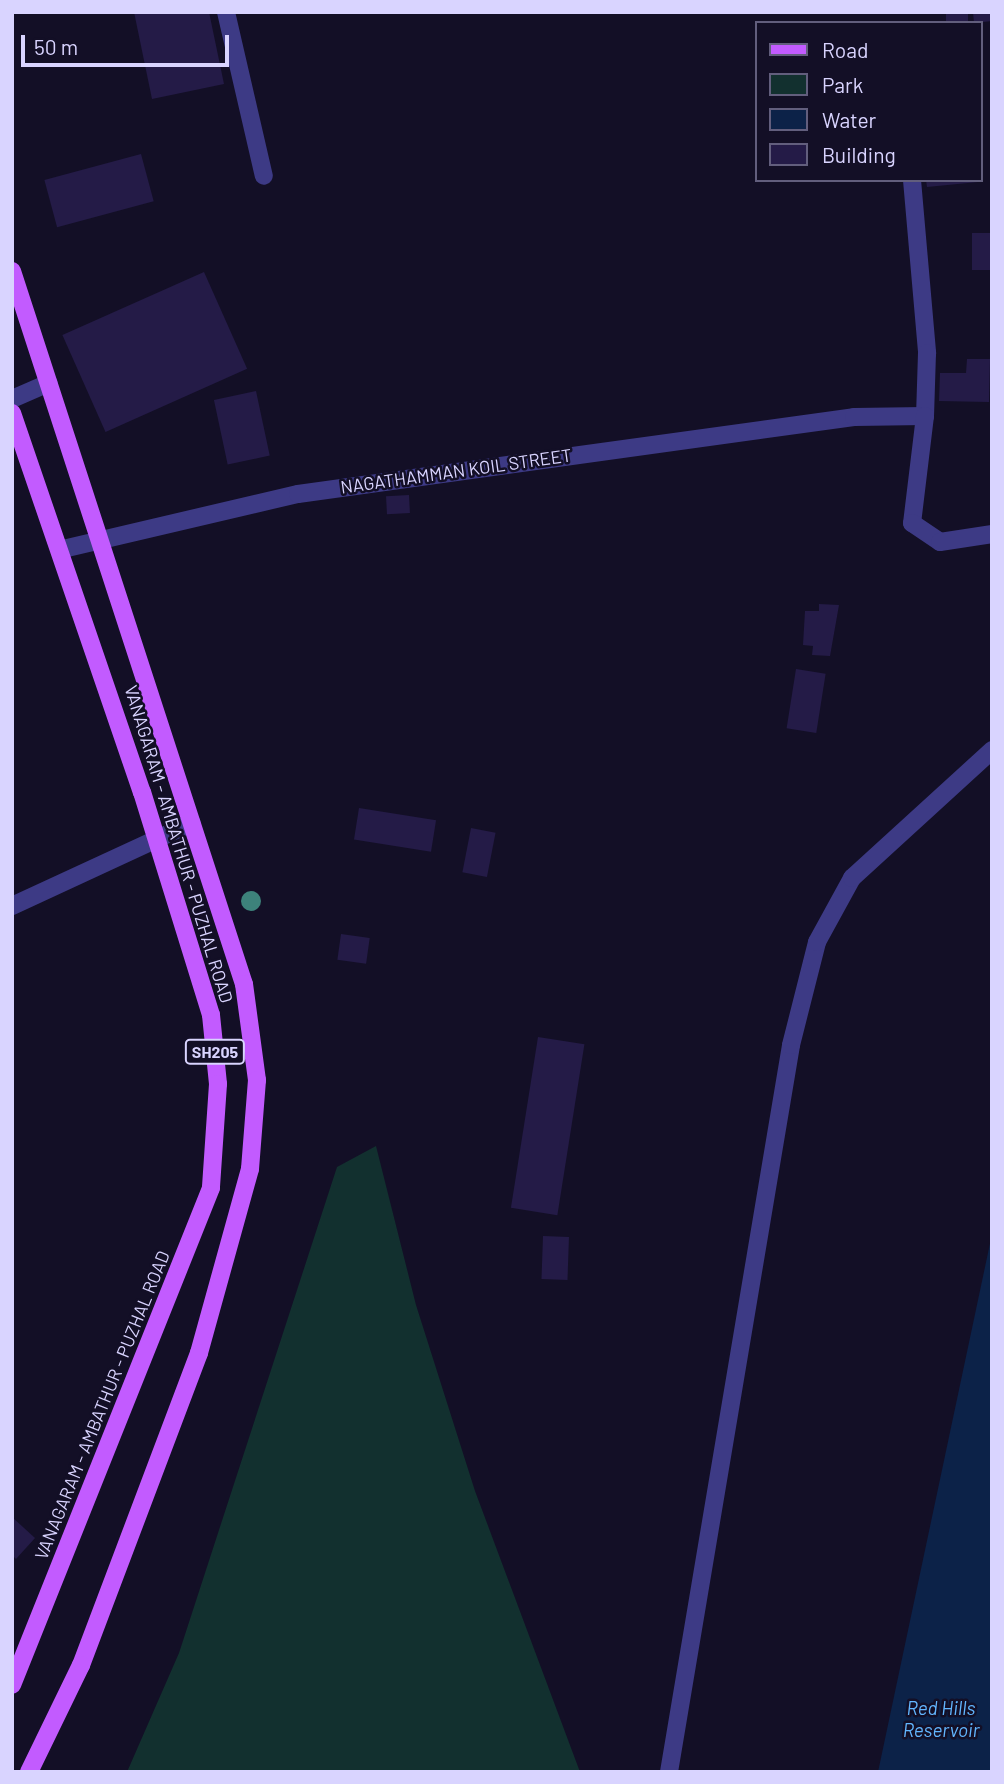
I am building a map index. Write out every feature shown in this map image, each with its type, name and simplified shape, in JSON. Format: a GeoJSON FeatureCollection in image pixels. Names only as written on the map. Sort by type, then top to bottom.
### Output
{"type":"FeatureCollection","features":[{"type":"Feature","properties":{"kind":"main road"},"geometry":{"type":"LineString","coordinates":[[12,271],[244,984],[257,1080],[250,1169],[199,1353],[81,1665],[29,1772]]}},
{"type":"Feature","properties":{"kind":"main road","name":"VANAGARAM - AMBATHUR - PUZHAL ROAD"},"geometry":{"type":"LineString","coordinates":[[12,413],[63,549],[211,1016],[218,1084],[211,1188],[12,1685]]}},
{"type":"Feature","properties":{"kind":"street"},"geometry":{"type":"LineString","coordinates":[[226,12],[264,176]]}},
{"type":"Feature","properties":{"kind":"street"},"geometry":{"type":"LineString","coordinates":[[912,182],[927,353],[925,416],[912,523],[940,542],[992,534]]}},
{"type":"Feature","properties":{"kind":"street"},"geometry":{"type":"LineString","coordinates":[[12,399],[49,383]]}},
{"type":"Feature","properties":{"kind":"street","name":"NAGATHAMMAN KOIL STREET"},"geometry":{"type":"LineString","coordinates":[[63,549],[99,537],[298,494],[854,417],[925,416]]}},
{"type":"Feature","properties":{"kind":"street"},"geometry":{"type":"LineString","coordinates":[[669,1772],[791,1045],[817,942],[852,878],[992,750]]}},
{"type":"Feature","properties":{"kind":"street"},"geometry":{"type":"LineString","coordinates":[[12,906],[192,823]]}},
{"type":"Feature","properties":{"kind":"green space"},"geometry":{"type":"Polygon","coordinates":[[[376,1146],[416,1305],[475,1491],[580,1772],[127,1772],[179,1653],[337,1167],[376,1146]]]}},
{"type":"Feature","properties":{"kind":"water","name":"Red Hills Reservoir"},"geometry":{"type":"Polygon","coordinates":[[[992,1234],[992,1772],[878,1772],[992,1234]]]}},
{"type":"Feature","properties":{"kind":"building"},"geometry":{"type":"Polygon","coordinates":[[[134,12],[209,12],[224,84],[152,99],[134,12]]]}},
{"type":"Feature","properties":{"kind":"building"},"geometry":{"type":"Polygon","coordinates":[[[946,12],[968,12],[968,21],[946,21],[946,12]]]}},
{"type":"Feature","properties":{"kind":"building"},"geometry":{"type":"Polygon","coordinates":[[[973,12],[992,12],[992,21],[974,21],[973,12]]]}},
{"type":"Feature","properties":{"kind":"building"},"geometry":{"type":"Polygon","coordinates":[[[141,154],[154,201],[57,227],[44,180],[141,154]]]}},
{"type":"Feature","properties":{"kind":"building"},"geometry":{"type":"Polygon","coordinates":[[[926,182],[978,182],[927,187],[926,182]]]}},
{"type":"Feature","properties":{"kind":"building"},"geometry":{"type":"Polygon","coordinates":[[[972,233],[992,233],[992,270],[972,270],[972,233]]]}},
{"type":"Feature","properties":{"kind":"building"},"geometry":{"type":"Polygon","coordinates":[[[204,272],[247,369],[106,432],[62,335],[204,272]]]}},
{"type":"Feature","properties":{"kind":"building"},"geometry":{"type":"Polygon","coordinates":[[[967,359],[990,359],[989,402],[939,401],[940,373],[966,373],[967,359]]]}},
{"type":"Feature","properties":{"kind":"building"},"geometry":{"type":"Polygon","coordinates":[[[256,391],[270,456],[228,464],[214,400],[256,391]]]}},
{"type":"Feature","properties":{"kind":"building"},"geometry":{"type":"Polygon","coordinates":[[[409,495],[410,513],[387,514],[386,496],[409,495]]]}},
{"type":"Feature","properties":{"kind":"building"},"geometry":{"type":"Polygon","coordinates":[[[819,604],[839,605],[830,656],[812,655],[813,646],[803,645],[805,611],[819,611],[819,604]]]}},
{"type":"Feature","properties":{"kind":"building"},"geometry":{"type":"Polygon","coordinates":[[[796,669],[826,674],[816,733],[787,728],[796,669]]]}},
{"type":"Feature","properties":{"kind":"building"},"geometry":{"type":"Polygon","coordinates":[[[359,808],[436,820],[431,852],[354,840],[359,808]]]}},
{"type":"Feature","properties":{"kind":"building"},"geometry":{"type":"Polygon","coordinates":[[[471,828],[496,833],[487,877],[462,872],[471,828]]]}},
{"type":"Feature","properties":{"kind":"building"},"geometry":{"type":"Polygon","coordinates":[[[341,934],[370,938],[366,964],[337,960],[341,934]]]}},
{"type":"Feature","properties":{"kind":"building"},"geometry":{"type":"Polygon","coordinates":[[[538,1037],[584,1044],[557,1215],[511,1208],[538,1037]]]}},
{"type":"Feature","properties":{"kind":"building"},"geometry":{"type":"Polygon","coordinates":[[[543,1236],[569,1237],[567,1280],[541,1279],[543,1236]]]}},
{"type":"Feature","properties":{"kind":"building"},"geometry":{"type":"Polygon","coordinates":[[[12,1517],[35,1538],[16,1559],[12,1555],[12,1517]]]}}]}
